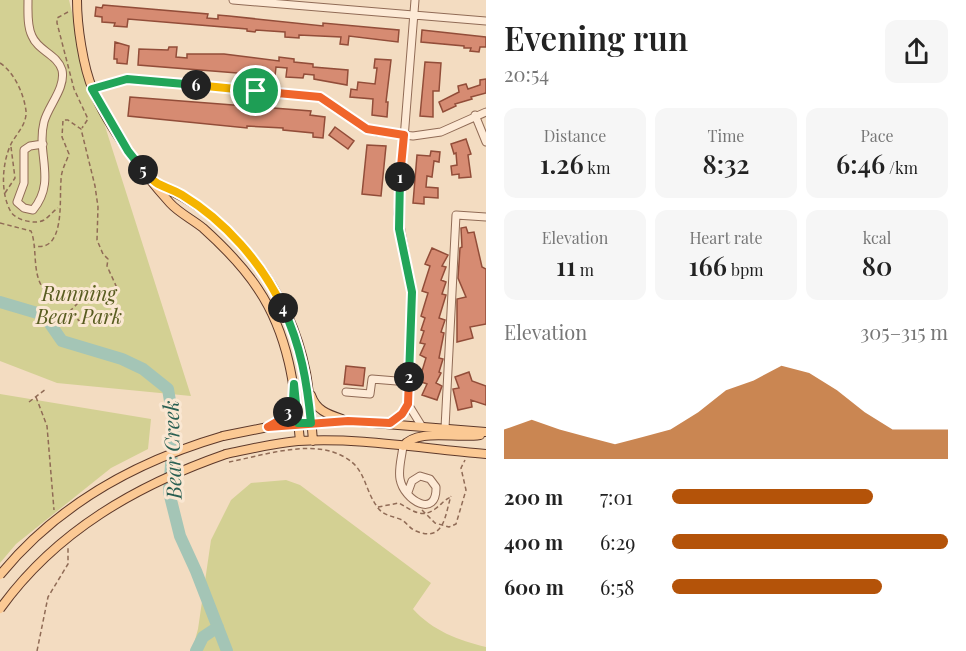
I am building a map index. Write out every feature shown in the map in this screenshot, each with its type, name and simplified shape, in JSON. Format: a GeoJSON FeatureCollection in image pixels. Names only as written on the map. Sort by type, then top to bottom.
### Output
{"type":"FeatureCollection","features":[{"type":"Feature","properties":{"kind":"main road"},"geometry":{"type":"LineString","coordinates":[[77,0],[80,34],[92,89],[128,151],[171,204],[202,228],[234,258],[259,290],[281,334],[294,384],[300,441]]}},
{"type":"Feature","properties":{"kind":"main road"},"geometry":{"type":"LineString","coordinates":[[155,183],[181,194],[212,217],[245,249],[271,282],[293,329],[313,403],[320,410],[348,421]]}},
{"type":"Feature","properties":{"kind":"main road"},"geometry":{"type":"LineString","coordinates":[[268,427],[287,414],[293,400],[294,384]]}},
{"type":"Feature","properties":{"kind":"main road"},"geometry":{"type":"LineString","coordinates":[[307,384],[314,441]]}},
{"type":"Feature","properties":{"kind":"main road"},"geometry":{"type":"LineString","coordinates":[[0,575],[34,539],[66,512],[106,484],[151,461],[223,436],[298,423],[348,421],[421,425],[486,433]]}},
{"type":"Feature","properties":{"kind":"main road"},"geometry":{"type":"LineString","coordinates":[[403,446],[409,439],[420,436],[464,438],[486,433]]}},
{"type":"Feature","properties":{"kind":"main road"},"geometry":{"type":"LineString","coordinates":[[0,609],[40,561],[102,512],[164,477],[227,458],[300,441],[403,446],[486,454]]}},
{"type":"Feature","properties":{"kind":"street"},"geometry":{"type":"LineString","coordinates":[[28,0],[28,22],[32,38],[55,58],[62,71],[60,86],[44,120],[46,188],[33,210],[24,208],[17,202],[24,183],[24,150],[30,146],[43,144]]}},
{"type":"Feature","properties":{"kind":"street"},"geometry":{"type":"LineString","coordinates":[[233,0],[486,21]]}},
{"type":"Feature","properties":{"kind":"street"},"geometry":{"type":"LineString","coordinates":[[390,423],[402,414],[408,404],[412,292],[398,214],[415,0]]}},
{"type":"Feature","properties":{"kind":"street"},"geometry":{"type":"LineString","coordinates":[[92,89],[127,79],[320,97],[367,129],[404,135],[441,132],[486,112]]}},
{"type":"Feature","properties":{"kind":"street"},"geometry":{"type":"LineString","coordinates":[[475,116],[486,142]]}},
{"type":"Feature","properties":{"kind":"street"},"geometry":{"type":"LineString","coordinates":[[445,428],[456,215],[486,217]]}},
{"type":"Feature","properties":{"kind":"street"},"geometry":{"type":"LineString","coordinates":[[346,392],[370,394],[372,379],[409,382]]}},
{"type":"Feature","properties":{"kind":"street"},"geometry":{"type":"LineString","coordinates":[[408,404],[421,425]]}},
{"type":"Feature","properties":{"kind":"street"},"geometry":{"type":"LineString","coordinates":[[403,446],[400,467],[403,489],[408,492],[412,500],[420,504],[432,500],[436,487],[430,478],[425,476],[415,478],[409,484],[408,492]]}},
{"type":"Feature","properties":{"kind":"street"},"geometry":{"type":"LineString","coordinates":[[400,467],[415,478]]}},
{"type":"Feature","properties":{"kind":"path"},"geometry":{"type":"LineString","coordinates":[[68,12],[57,18],[57,22],[74,89],[88,119],[88,123],[81,129]]}},
{"type":"Feature","properties":{"kind":"path"},"geometry":{"type":"LineString","coordinates":[[0,223],[31,231],[39,281],[52,296],[65,292],[77,297],[77,304],[70,311],[78,322],[89,325],[110,314],[111,296],[117,288],[107,266],[108,259],[103,254],[98,240],[98,207],[95,186],[81,129],[68,120],[63,120],[62,137],[69,154],[63,165],[59,226],[47,245],[34,246]]}},
{"type":"Feature","properties":{"kind":"path"},"geometry":{"type":"LineString","coordinates":[[5,193],[12,186],[15,178],[10,146]]}},
{"type":"Feature","properties":{"kind":"path"},"geometry":{"type":"LineString","coordinates":[[29,402],[46,389]]}},
{"type":"Feature","properties":{"kind":"path"},"geometry":{"type":"LineString","coordinates":[[227,458],[295,450],[317,449],[334,453],[345,458],[359,470],[382,513],[401,520],[422,533],[435,532],[442,526],[451,496]]}},
{"type":"Feature","properties":{"kind":"path"},"geometry":{"type":"LineString","coordinates":[[420,504],[427,518],[442,526],[451,527],[457,521],[466,490],[461,468],[468,458]]}},
{"type":"Feature","properties":{"kind":"green space","name":"Running Bear Park"},"geometry":{"type":"Polygon","coordinates":[[[0,0],[69,0],[82,54],[191,396],[57,383],[0,361],[0,0]]]}},
{"type":"Feature","properties":{"kind":"green space"},"geometry":{"type":"Polygon","coordinates":[[[0,394],[151,419],[148,449],[111,468],[16,544],[0,563],[0,394]]]}},
{"type":"Feature","properties":{"kind":"green space"},"geometry":{"type":"Polygon","coordinates":[[[286,480],[300,485],[431,583],[413,609],[421,617],[446,634],[486,647],[486,651],[192,651],[198,629],[211,540],[231,500],[251,483],[286,480]]]}},
{"type":"Feature","properties":{"kind":"building"},"geometry":{"type":"Polygon","coordinates":[[[103,5],[208,14],[207,18],[218,19],[218,15],[323,26],[323,23],[399,30],[398,42],[349,36],[348,45],[340,44],[341,37],[299,35],[299,38],[285,37],[285,32],[256,30],[255,32],[247,31],[247,29],[128,19],[127,27],[114,26],[115,23],[102,22],[102,17],[95,16],[96,7],[102,8],[103,5]]]}},
{"type":"Feature","properties":{"kind":"building"},"geometry":{"type":"Polygon","coordinates":[[[422,30],[486,37],[486,47],[480,47],[479,52],[470,51],[471,48],[464,48],[464,46],[421,42],[422,30]]]}},
{"type":"Feature","properties":{"kind":"building"},"geometry":{"type":"Polygon","coordinates":[[[115,42],[129,46],[127,64],[117,63],[117,59],[114,59],[115,42]]]}},
{"type":"Feature","properties":{"kind":"building"},"geometry":{"type":"Polygon","coordinates":[[[169,47],[177,47],[176,57],[187,58],[187,54],[224,54],[279,61],[279,57],[294,59],[294,62],[313,64],[313,67],[348,70],[347,85],[314,79],[314,75],[304,74],[303,78],[286,77],[287,68],[276,67],[275,76],[138,65],[139,49],[168,50],[169,47]]]}},
{"type":"Feature","properties":{"kind":"building"},"geometry":{"type":"Polygon","coordinates":[[[375,59],[391,60],[386,102],[388,102],[387,117],[372,115],[373,99],[350,97],[351,89],[357,90],[358,82],[375,84],[377,68],[374,68],[375,59]]]}},
{"type":"Feature","properties":{"kind":"building"},"geometry":{"type":"Polygon","coordinates":[[[425,62],[441,63],[439,91],[433,91],[433,117],[420,116],[425,62]]]}},
{"type":"Feature","properties":{"kind":"building"},"geometry":{"type":"Polygon","coordinates":[[[486,79],[486,93],[455,104],[456,106],[443,112],[439,102],[459,92],[458,86],[466,84],[468,89],[480,85],[480,80],[486,79]]]}},
{"type":"Feature","properties":{"kind":"building"},"geometry":{"type":"Polygon","coordinates":[[[130,97],[311,111],[310,115],[325,117],[323,138],[313,137],[313,133],[283,130],[283,128],[247,126],[247,128],[128,116],[130,97]]]}},
{"type":"Feature","properties":{"kind":"building"},"geometry":{"type":"Polygon","coordinates":[[[335,127],[354,141],[348,149],[329,135],[335,127]]]}},
{"type":"Feature","properties":{"kind":"building"},"geometry":{"type":"Polygon","coordinates":[[[466,139],[471,154],[468,155],[471,177],[459,178],[459,174],[452,175],[451,166],[457,165],[456,153],[454,154],[451,144],[466,139]]]}},
{"type":"Feature","properties":{"kind":"building"},"geometry":{"type":"Polygon","coordinates":[[[367,145],[386,146],[381,196],[362,194],[367,145]]]}},
{"type":"Feature","properties":{"kind":"building"},"geometry":{"type":"Polygon","coordinates":[[[431,151],[440,152],[439,162],[434,161],[432,177],[427,176],[426,187],[438,188],[438,198],[424,197],[424,204],[413,203],[417,155],[430,156],[431,151]]]}},
{"type":"Feature","properties":{"kind":"building"},"geometry":{"type":"Polygon","coordinates":[[[466,227],[468,233],[474,232],[482,267],[486,269],[486,324],[470,327],[473,338],[457,342],[457,299],[466,297],[458,278],[460,248],[462,247],[461,228],[466,227]]]}},
{"type":"Feature","properties":{"kind":"building"},"geometry":{"type":"Polygon","coordinates":[[[432,248],[448,255],[442,266],[446,267],[441,280],[446,282],[442,294],[446,295],[439,318],[445,320],[441,332],[444,333],[439,358],[443,359],[439,372],[441,373],[436,383],[442,386],[437,400],[422,395],[427,384],[419,381],[426,358],[420,355],[425,344],[420,343],[425,318],[421,316],[428,293],[422,291],[430,266],[425,264],[432,248]]]}},
{"type":"Feature","properties":{"kind":"building"},"geometry":{"type":"Polygon","coordinates":[[[346,366],[365,368],[363,386],[344,384],[346,366]]]}},
{"type":"Feature","properties":{"kind":"building"},"geometry":{"type":"Polygon","coordinates":[[[469,372],[472,381],[486,386],[486,405],[471,400],[472,407],[458,410],[453,389],[459,388],[455,377],[469,372]]]}},
{"type":"Feature","properties":{"kind":"waterway","name":"Bear Creek"},"geometry":{"type":"LineString","coordinates":[[0,302],[44,315],[62,341],[122,359],[143,369],[168,389],[174,425],[169,492],[180,536],[227,651]]}},
{"type":"Feature","properties":{"kind":"waterway","name":"Bear Creek"},"geometry":{"type":"LineString","coordinates":[[196,651],[203,637],[218,627]]}},
{"type":"Feature","properties":{"kind":"route"},"geometry":{"type":"LineString","coordinates":[[127,79],[256,91],[320,97],[367,129],[404,135],[398,214],[412,292],[408,404],[402,414],[390,423],[348,421],[268,427],[287,414],[293,400],[294,384],[298,423],[311,423],[306,374],[300,351],[293,329],[271,282],[245,249],[212,217],[181,194],[155,183],[128,151],[92,89],[127,79]]}}]}
